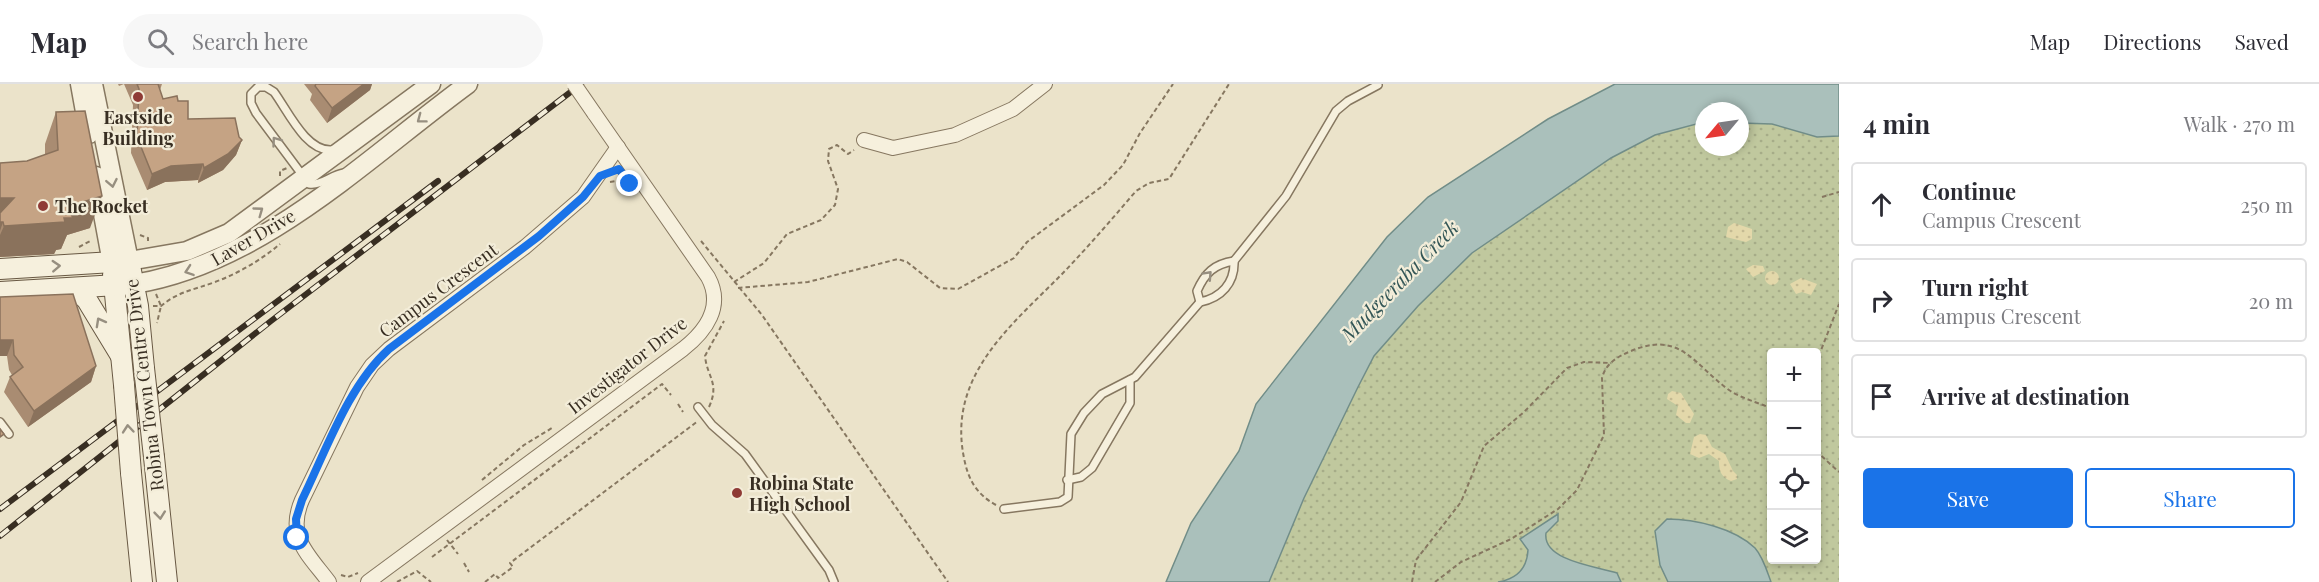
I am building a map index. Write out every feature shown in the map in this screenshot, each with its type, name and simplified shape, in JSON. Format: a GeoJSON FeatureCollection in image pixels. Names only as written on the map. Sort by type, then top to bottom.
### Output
{"type":"FeatureCollection","features":[{"type":"Feature","properties":{"kind":"main road","name":"Laver Drive"},"geometry":{"type":"LineString","coordinates":[[0,269],[120,262]]}},
{"type":"Feature","properties":{"kind":"main road","name":"Robina Town Centre Drive"},"geometry":{"type":"LineString","coordinates":[[120,262],[144,368],[167,582]]}},
{"type":"Feature","properties":{"kind":"main road","name":"Laver Drive"},"geometry":{"type":"LineString","coordinates":[[0,292],[124,285]]}},
{"type":"Feature","properties":{"kind":"main road","name":"Robina Town Centre Drive"},"geometry":{"type":"LineString","coordinates":[[124,285],[122,358],[142,582]]}},
{"type":"Feature","properties":{"kind":"main road"},"geometry":{"type":"LineString","coordinates":[[74,288],[87,300],[122,358]]}},
{"type":"Feature","properties":{"kind":"street","name":"Robina Town Centre Drive"},"geometry":{"type":"LineString","coordinates":[[80,84],[120,262]]}},
{"type":"Feature","properties":{"kind":"street","name":"Robina Town Centre Drive"},"geometry":{"type":"LineString","coordinates":[[93,84],[120,262]]}},
{"type":"Feature","properties":{"kind":"street","name":"Laver Drive"},"geometry":{"type":"LineString","coordinates":[[120,262],[187,251],[214,240],[304,179],[431,84]]}},
{"type":"Feature","properties":{"kind":"street","name":"Laver Drive"},"geometry":{"type":"LineString","coordinates":[[124,285],[174,276],[223,258],[260,238],[468,84]]}},
{"type":"Feature","properties":{"kind":"street","name":"Investigator Drive"},"geometry":{"type":"LineString","coordinates":[[364,577],[683,349],[706,325],[715,301],[712,285],[625,167],[618,147],[574,84]]}},
{"type":"Feature","properties":{"kind":"street"},"geometry":{"type":"LineString","coordinates":[[864,140],[892,148],[955,135],[1013,110],[1045,84]]}},
{"type":"Feature","properties":{"kind":"street","name":"Campus Crescent"},"geometry":{"type":"LineString","coordinates":[[604,180],[618,147]]}},
{"type":"Feature","properties":{"kind":"street","name":"Campus Crescent"},"geometry":{"type":"LineString","coordinates":[[333,577],[297,538],[296,519],[302,500],[365,374],[389,349],[539,236],[604,180],[625,167]]}},
{"type":"Feature","properties":{"kind":"lane"},"geometry":{"type":"LineString","coordinates":[[1004,509],[1060,502],[1068,497],[1067,480],[1071,434],[1084,413],[1102,394],[1130,380],[1200,302],[1210,300],[1226,288],[1234,273],[1234,261],[1286,196],[1336,111],[1348,101],[1378,85]]}},
{"type":"Feature","properties":{"kind":"lane"},"geometry":{"type":"LineString","coordinates":[[343,150],[324,151],[311,144],[274,92],[266,87],[258,87],[250,93],[251,103],[256,113],[309,184],[315,185],[330,176],[352,171]]}},
{"type":"Feature","properties":{"kind":"lane"},"geometry":{"type":"LineString","coordinates":[[1200,302],[1197,291],[1204,276],[1220,263],[1234,261]]}},
{"type":"Feature","properties":{"kind":"lane"},"geometry":{"type":"LineString","coordinates":[[1067,480],[1081,477],[1092,468],[1130,403],[1130,380]]}},
{"type":"Feature","properties":{"kind":"lane"},"geometry":{"type":"LineString","coordinates":[[698,406],[745,454],[829,570],[834,582]]}},
{"type":"Feature","properties":{"kind":"lane"},"geometry":{"type":"LineString","coordinates":[[0,422],[9,434]]}},
{"type":"Feature","properties":{"kind":"path"},"geometry":{"type":"LineString","coordinates":[[738,288],[808,282],[898,259],[907,262],[940,288],[958,289],[1014,258],[1028,242],[1104,185],[1123,165],[1140,133],[1173,84]]}},
{"type":"Feature","properties":{"kind":"path"},"geometry":{"type":"LineString","coordinates":[[1004,509],[988,501],[974,487],[968,475],[963,452],[962,419],[977,367],[993,344],[1064,272],[1136,191],[1149,183],[1169,178],[1229,84]]}},
{"type":"Feature","properties":{"kind":"path"},"geometry":{"type":"LineString","coordinates":[[734,282],[764,263],[787,234],[821,220],[835,205],[838,189],[828,161],[830,149],[837,145],[848,154],[864,140]]}},
{"type":"Feature","properties":{"kind":"path"},"geometry":{"type":"LineString","coordinates":[[604,180],[628,181],[625,167]]}},
{"type":"Feature","properties":{"kind":"path"},"geometry":{"type":"LineString","coordinates":[[1822,197],[1839,192]]}},
{"type":"Feature","properties":{"kind":"path"},"geometry":{"type":"LineString","coordinates":[[699,238],[725,274],[762,315],[948,582]]}},
{"type":"Feature","properties":{"kind":"path"},"geometry":{"type":"LineString","coordinates":[[725,274],[725,282]]}},
{"type":"Feature","properties":{"kind":"path"},"geometry":{"type":"LineString","coordinates":[[1821,351],[1839,304]]}},
{"type":"Feature","properties":{"kind":"path"},"geometry":{"type":"LineString","coordinates":[[484,582],[495,574],[498,578],[513,567],[510,563],[704,414],[710,405],[714,389],[705,356],[725,317]]}},
{"type":"Feature","properties":{"kind":"path"},"geometry":{"type":"LineString","coordinates":[[1436,582],[1461,562],[1511,539],[1572,496],[1598,449],[1604,427],[1600,386],[1604,371],[1619,356],[1643,346],[1667,345],[1684,351],[1736,394],[1767,407]]}},
{"type":"Feature","properties":{"kind":"path"},"geometry":{"type":"LineString","coordinates":[[1412,582],[1416,560],[1461,502],[1484,446],[1524,412],[1567,368],[1584,362],[1611,363]]}},
{"type":"Feature","properties":{"kind":"path"},"geometry":{"type":"LineString","coordinates":[[581,406],[625,375]]}},
{"type":"Feature","properties":{"kind":"path"},"geometry":{"type":"LineString","coordinates":[[432,557],[662,384],[671,395]]}},
{"type":"Feature","properties":{"kind":"path"},"geometry":{"type":"LineString","coordinates":[[678,404],[683,412]]}},
{"type":"Feature","properties":{"kind":"path"},"geometry":{"type":"LineString","coordinates":[[482,480],[524,445],[553,428]]}},
{"type":"Feature","properties":{"kind":"path"},"geometry":{"type":"LineString","coordinates":[[1821,456],[1839,472]]}},
{"type":"Feature","properties":{"kind":"path"},"geometry":{"type":"LineString","coordinates":[[446,539],[458,554]]}},
{"type":"Feature","properties":{"kind":"path"},"geometry":{"type":"LineString","coordinates":[[464,563],[469,572]]}},
{"type":"Feature","properties":{"kind":"path"},"geometry":{"type":"LineString","coordinates":[[397,582],[417,568]]}},
{"type":"Feature","properties":{"kind":"path"},"geometry":{"type":"LineString","coordinates":[[412,572],[421,572],[431,582]]}},
{"type":"Feature","properties":{"kind":"path"},"geometry":{"type":"LineString","coordinates":[[333,577],[364,577]]}},
{"type":"Feature","properties":{"kind":"green space"},"geometry":{"type":"Polygon","coordinates":[[[1749,123],[1772,124],[1817,137],[1839,136],[1839,582],[1269,582],[1304,498],[1374,356],[1418,306],[1472,253],[1611,158],[1655,135],[1695,124],[1695,156],[1749,156],[1749,123]]]}},
{"type":"Feature","properties":{"kind":"sand"},"geometry":{"type":"Polygon","coordinates":[[[1734,223],[1752,229],[1752,239],[1746,242],[1726,237],[1728,227],[1734,223]]]}},
{"type":"Feature","properties":{"kind":"sand"},"geometry":{"type":"Polygon","coordinates":[[[1753,265],[1763,266],[1765,271],[1753,277],[1746,269],[1753,265]]]}},
{"type":"Feature","properties":{"kind":"sand"},"geometry":{"type":"Polygon","coordinates":[[[1769,271],[1775,271],[1779,278],[1775,285],[1769,285],[1765,281],[1765,275],[1769,271]]]}},
{"type":"Feature","properties":{"kind":"sand"},"geometry":{"type":"Polygon","coordinates":[[[1801,278],[1817,284],[1811,295],[1802,292],[1796,294],[1790,284],[1801,278]]]}},
{"type":"Feature","properties":{"kind":"sand"},"geometry":{"type":"Polygon","coordinates":[[[1672,391],[1681,393],[1694,414],[1690,423],[1686,423],[1676,415],[1678,406],[1667,399],[1668,394],[1672,391]]]}},
{"type":"Feature","properties":{"kind":"sand"},"geometry":{"type":"Polygon","coordinates":[[[1700,434],[1706,435],[1712,447],[1725,454],[1737,479],[1731,481],[1725,478],[1720,471],[1719,461],[1709,454],[1699,458],[1690,454],[1694,437],[1700,434]]]}},
{"type":"Feature","properties":{"kind":"water","name":"Mudgeeraba Creek"},"geometry":{"type":"Polygon","coordinates":[[[1615,84],[1839,84],[1839,136],[1817,137],[1772,124],[1749,123],[1749,102],[1695,102],[1695,124],[1655,135],[1611,158],[1472,253],[1418,306],[1374,356],[1304,498],[1269,582],[1166,582],[1191,523],[1239,451],[1256,404],[1387,237],[1428,197],[1548,119],[1615,84]]]}},
{"type":"Feature","properties":{"kind":"water"},"geometry":{"type":"Polygon","coordinates":[[[1558,514],[1558,521],[1546,533],[1547,543],[1553,550],[1573,561],[1617,573],[1621,582],[1498,582],[1515,576],[1523,568],[1528,550],[1520,539],[1558,514]]]}},
{"type":"Feature","properties":{"kind":"water"},"geometry":{"type":"Polygon","coordinates":[[[1667,519],[1714,526],[1746,541],[1755,548],[1760,556],[1771,582],[1668,582],[1660,565],[1655,531],[1667,519]]]}},
{"type":"Feature","properties":{"kind":"building"},"geometry":{"type":"Polygon","coordinates":[[[137,84],[158,84],[163,99],[177,96],[178,101],[188,101],[188,119],[235,118],[239,137],[242,140],[228,154],[204,168],[203,164],[171,166],[152,174],[137,137],[139,89],[137,84]]]}},
{"type":"Feature","properties":{"kind":"building"},"geometry":{"type":"Polygon","coordinates":[[[316,84],[364,84],[332,108],[315,86],[316,84]]]}},
{"type":"Feature","properties":{"kind":"building"},"geometry":{"type":"Polygon","coordinates":[[[85,111],[102,196],[67,207],[73,218],[64,218],[65,222],[4,226],[3,222],[0,222],[0,213],[14,198],[0,198],[0,163],[27,161],[58,150],[56,112],[85,111]]]}},
{"type":"Feature","properties":{"kind":"building"},"geometry":{"type":"Polygon","coordinates":[[[73,294],[96,366],[34,411],[10,377],[23,367],[14,355],[13,340],[0,340],[0,297],[73,294]]]}},
{"type":"Feature","properties":{"kind":"railway"},"geometry":{"type":"LineString","coordinates":[[0,536],[271,321],[581,84]]}},
{"type":"Feature","properties":{"kind":"railway"},"geometry":{"type":"LineString","coordinates":[[0,509],[438,181]]}},
{"type":"Feature","properties":{"kind":"place","name":"Eastside Building"},"geometry":{"type":"Point","coordinates":[138,97]}},
{"type":"Feature","properties":{"kind":"place","name":"The Rocket"},"geometry":{"type":"Point","coordinates":[43,206]}},
{"type":"Feature","properties":{"kind":"place","name":"Robina State High School"},"geometry":{"type":"Point","coordinates":[737,493]}},
{"type":"Feature","properties":{"kind":"route"},"geometry":{"type":"LineString","coordinates":[[297,538],[295,528],[298,508],[357,387],[372,365],[389,349],[539,236],[583,197],[600,176],[619,169],[630,184]]}}]}
